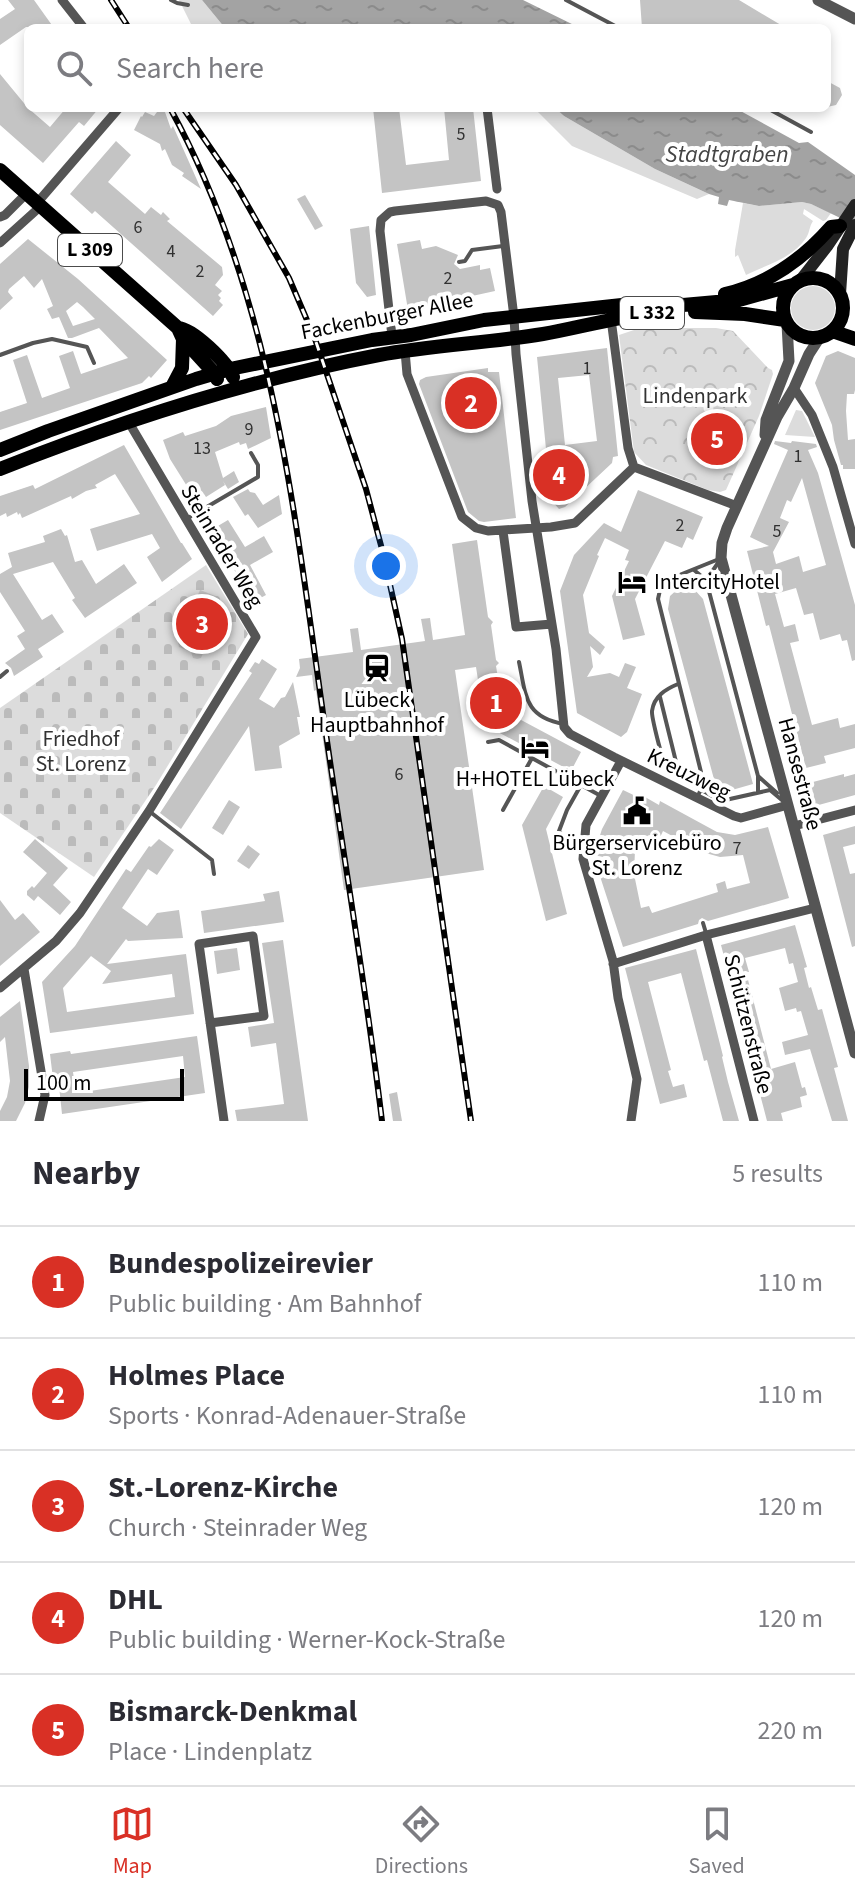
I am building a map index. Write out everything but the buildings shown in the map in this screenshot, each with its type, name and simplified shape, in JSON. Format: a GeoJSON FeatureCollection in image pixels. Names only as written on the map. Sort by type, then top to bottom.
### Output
{"type":"FeatureCollection","features":[{"type":"Feature","properties":{"kind":"main road","name":"L 309"},"geometry":{"type":"LineString","coordinates":[[0,170],[180,334],[215,374],[223,392]]}},
{"type":"Feature","properties":{"kind":"main road"},"geometry":{"type":"LineString","coordinates":[[826,334],[840,321],[841,255],[855,205]]}},
{"type":"Feature","properties":{"kind":"main road"},"geometry":{"type":"LineString","coordinates":[[669,303],[719,295],[758,283],[799,259],[831,227],[848,228]]}},
{"type":"Feature","properties":{"kind":"main road"},"geometry":{"type":"LineString","coordinates":[[786,322],[783,311],[787,292],[848,228]]}},
{"type":"Feature","properties":{"kind":"main road","name":"L 332"},"geometry":{"type":"LineString","coordinates":[[796,283],[811,278],[832,284],[855,321]]}},
{"type":"Feature","properties":{"kind":"main road","name":"Fackenburger Allee"},"geometry":{"type":"LineString","coordinates":[[0,450],[230,369],[484,320],[631,304],[683,305],[739,300],[796,283]]}},
{"type":"Feature","properties":{"kind":"main road","name":"Fackenburger Allee"},"geometry":{"type":"LineString","coordinates":[[0,469],[128,421],[223,392],[378,356],[543,334],[635,314],[745,314],[786,322]]}},
{"type":"Feature","properties":{"kind":"main road","name":"L 332"},"geometry":{"type":"LineString","coordinates":[[786,322],[793,331],[803,336],[826,334],[855,339]]}},
{"type":"Feature","properties":{"kind":"main road","name":"L 309"},"geometry":{"type":"LineString","coordinates":[[180,334],[186,328],[230,369],[238,388]]}},
{"type":"Feature","properties":{"kind":"main road"},"geometry":{"type":"LineString","coordinates":[[172,387],[182,368],[180,334]]}},
{"type":"Feature","properties":{"kind":"street"},"geometry":{"type":"LineString","coordinates":[[62,0],[81,24]]}},
{"type":"Feature","properties":{"kind":"street"},"geometry":{"type":"LineString","coordinates":[[818,0],[855,19]]}},
{"type":"Feature","properties":{"kind":"street"},"geometry":{"type":"LineString","coordinates":[[0,243],[17,228],[35,201],[115,112]]}},
{"type":"Feature","properties":{"kind":"street"},"geometry":{"type":"LineString","coordinates":[[487,112],[497,189]]}},
{"type":"Feature","properties":{"kind":"street"},"geometry":{"type":"LineString","coordinates":[[17,228],[2,216],[35,201]]}},
{"type":"Feature","properties":{"kind":"street"},"geometry":{"type":"LineString","coordinates":[[392,336],[381,220],[395,211],[486,201],[499,208],[536,528],[564,724]]}},
{"type":"Feature","properties":{"kind":"street"},"geometry":{"type":"LineString","coordinates":[[611,319],[628,448],[634,467]]}},
{"type":"Feature","properties":{"kind":"street"},"geometry":{"type":"LineString","coordinates":[[765,444],[766,420],[789,361],[786,322]]}},
{"type":"Feature","properties":{"kind":"street"},"geometry":{"type":"LineString","coordinates":[[765,444],[809,354],[826,334]]}},
{"type":"Feature","properties":{"kind":"street"},"geometry":{"type":"LineString","coordinates":[[405,351],[407,374],[462,517],[476,528],[503,531],[575,523],[634,467]]}},
{"type":"Feature","properties":{"kind":"street"},"geometry":{"type":"LineString","coordinates":[[794,388],[812,415],[833,467],[855,544]]}},
{"type":"Feature","properties":{"kind":"street","name":"Steinrader Weg"},"geometry":{"type":"LineString","coordinates":[[0,988],[56,941],[80,913],[149,811],[256,637],[128,421]]}},
{"type":"Feature","properties":{"kind":"street","name":"Hansestraße"},"geometry":{"type":"LineString","coordinates":[[765,444],[723,538],[721,558],[855,1053]]}},
{"type":"Feature","properties":{"kind":"street"},"geometry":{"type":"LineString","coordinates":[[634,467],[737,506]]}},
{"type":"Feature","properties":{"kind":"street"},"geometry":{"type":"LineString","coordinates":[[503,531],[516,627],[552,624]]}},
{"type":"Feature","properties":{"kind":"street","name":"Kreuzweg"},"geometry":{"type":"LineString","coordinates":[[564,724],[570,734],[724,813],[741,818],[788,805]]}},
{"type":"Feature","properties":{"kind":"street"},"geometry":{"type":"LineString","coordinates":[[621,761],[586,825],[583,859],[613,964],[637,1079],[631,1121]]}},
{"type":"Feature","properties":{"kind":"street"},"geometry":{"type":"LineString","coordinates":[[794,826],[855,810]]}},
{"type":"Feature","properties":{"kind":"street"},"geometry":{"type":"LineString","coordinates":[[613,964],[635,961],[706,935],[815,908]]}},
{"type":"Feature","properties":{"kind":"street","name":"Schützenstraße"},"geometry":{"type":"LineString","coordinates":[[706,935],[754,1121]]}},
{"type":"Feature","properties":{"kind":"street"},"geometry":{"type":"LineString","coordinates":[[210,1023],[264,1016],[253,936],[199,944],[210,1023],[224,1121]]}},
{"type":"Feature","properties":{"kind":"street"},"geometry":{"type":"LineString","coordinates":[[24,969],[45,1095],[39,1121]]}},
{"type":"Feature","properties":{"kind":"lane"},"geometry":{"type":"LineString","coordinates":[[171,0],[188,5]]}},
{"type":"Feature","properties":{"kind":"lane"},"geometry":{"type":"LineString","coordinates":[[566,0],[611,24]]}},
{"type":"Feature","properties":{"kind":"lane"},"geometry":{"type":"LineString","coordinates":[[774,112],[811,132]]}},
{"type":"Feature","properties":{"kind":"lane"},"geometry":{"type":"LineString","coordinates":[[497,189],[499,208]]}},
{"type":"Feature","properties":{"kind":"lane"},"geometry":{"type":"LineString","coordinates":[[459,262],[465,261],[472,250],[505,246]]}},
{"type":"Feature","properties":{"kind":"lane"},"geometry":{"type":"LineString","coordinates":[[0,355],[52,339],[87,347],[94,363]]}},
{"type":"Feature","properties":{"kind":"lane"},"geometry":{"type":"LineString","coordinates":[[186,519],[258,477],[258,465],[251,453]]}},
{"type":"Feature","properties":{"kind":"lane"},"geometry":{"type":"LineString","coordinates":[[696,799],[701,789],[701,772],[658,599],[667,580],[721,558]]}},
{"type":"Feature","properties":{"kind":"lane"},"geometry":{"type":"LineString","coordinates":[[706,580],[721,558]]}},
{"type":"Feature","properties":{"kind":"lane"},"geometry":{"type":"LineString","coordinates":[[694,570],[706,580],[758,776],[758,792]]}},
{"type":"Feature","properties":{"kind":"lane"},"geometry":{"type":"LineString","coordinates":[[519,662],[533,711],[549,721],[564,724]]}},
{"type":"Feature","properties":{"kind":"lane"},"geometry":{"type":"LineString","coordinates":[[0,677],[7,671]]}},
{"type":"Feature","properties":{"kind":"lane"},"geometry":{"type":"LineString","coordinates":[[659,781],[665,769],[652,711],[659,695],[678,684]]}},
{"type":"Feature","properties":{"kind":"lane"},"geometry":{"type":"LineString","coordinates":[[659,695],[680,778]]}},
{"type":"Feature","properties":{"kind":"lane"},"geometry":{"type":"LineString","coordinates":[[488,742],[499,740],[601,796]]}},
{"type":"Feature","properties":{"kind":"lane"},"geometry":{"type":"LineString","coordinates":[[503,810],[532,758]]}},
{"type":"Feature","properties":{"kind":"lane"},"geometry":{"type":"LineString","coordinates":[[665,769],[724,801],[770,790],[788,805]]}},
{"type":"Feature","properties":{"kind":"lane"},"geometry":{"type":"LineString","coordinates":[[758,776],[788,805]]}},
{"type":"Feature","properties":{"kind":"lane"},"geometry":{"type":"LineString","coordinates":[[581,785],[559,831],[565,839],[584,842]]}},
{"type":"Feature","properties":{"kind":"lane"},"geometry":{"type":"LineString","coordinates":[[149,811],[212,860],[214,874]]}},
{"type":"Feature","properties":{"kind":"lane"},"geometry":{"type":"LineString","coordinates":[[703,923],[706,935]]}},
{"type":"Feature","properties":{"kind":"green space"},"geometry":{"type":"Polygon","coordinates":[[[179,0],[202,0],[222,24],[191,24],[179,0]]]}},
{"type":"Feature","properties":{"kind":"green space"},"geometry":{"type":"Polygon","coordinates":[[[538,112],[560,112],[655,169],[709,194],[697,199],[572,146],[538,112]]]}},
{"type":"Feature","properties":{"kind":"green space"},"geometry":{"type":"Polygon","coordinates":[[[802,202],[831,213],[823,221],[804,209],[803,214],[813,221],[801,245],[779,260],[746,275],[738,255],[735,257],[743,203],[759,206],[802,202]]]}},
{"type":"Feature","properties":{"kind":"green space"},"geometry":{"type":"Polygon","coordinates":[[[813,286],[829,292],[835,308],[829,324],[813,330],[797,324],[791,308],[797,292],[813,286]]]}},
{"type":"Feature","properties":{"kind":"green space","name":"Lindenpark"},"geometry":{"type":"Polygon","coordinates":[[[634,330],[733,331],[772,370],[759,416],[726,490],[708,490],[646,465],[634,452],[619,335],[634,330]]]}},
{"type":"Feature","properties":{"kind":"green space"},"geometry":{"type":"Polygon","coordinates":[[[796,410],[802,411],[815,437],[785,435],[796,410]]]}},
{"type":"Feature","properties":{"kind":"green space","name":"Friedhof St. Lorenz"},"geometry":{"type":"Polygon","coordinates":[[[206,565],[248,634],[156,785],[94,877],[0,813],[0,708],[206,565]]]}},
{"type":"Feature","properties":{"kind":"water"},"geometry":{"type":"Polygon","coordinates":[[[202,0],[523,0],[572,24],[222,24],[202,0]]]}},
{"type":"Feature","properties":{"kind":"water","name":"Stadtgraben"},"geometry":{"type":"Polygon","coordinates":[[[560,112],[742,112],[799,143],[808,142],[855,175],[855,225],[802,202],[759,206],[729,200],[727,206],[718,204],[719,197],[655,169],[560,112]]]}},
{"type":"Feature","properties":{"kind":"railway"},"geometry":{"type":"LineString","coordinates":[[111,0],[126,24]]}},
{"type":"Feature","properties":{"kind":"railway"},"geometry":{"type":"LineString","coordinates":[[172,112],[205,179],[233,253],[256,329],[274,406],[302,563],[382,1121]]}},
{"type":"Feature","properties":{"kind":"railway"},"geometry":{"type":"LineString","coordinates":[[186,112],[236,185],[289,278],[315,339],[366,489],[402,639],[471,1121]]}},
{"type":"Feature","properties":{"kind":"place","name":"Holmes Place"},"geometry":{"type":"Point","coordinates":[471,403]}},
{"type":"Feature","properties":{"kind":"place","name":"Bismarck-Denkmal"},"geometry":{"type":"Point","coordinates":[717,439]}},
{"type":"Feature","properties":{"kind":"place","name":"DHL"},"geometry":{"type":"Point","coordinates":[559,475]}},
{"type":"Feature","properties":{"kind":"place","name":"IntercityHotel"},"geometry":{"type":"Point","coordinates":[632,582]}},
{"type":"Feature","properties":{"kind":"place","name":"St.-Lorenz-Kirche"},"geometry":{"type":"Point","coordinates":[202,624]}},
{"type":"Feature","properties":{"kind":"place","name":"Lübeck Hauptbahnhof"},"geometry":{"type":"Point","coordinates":[377,668]}},
{"type":"Feature","properties":{"kind":"place","name":"Bundespolizeirevier"},"geometry":{"type":"Point","coordinates":[496,703]}},
{"type":"Feature","properties":{"kind":"place","name":"H+HOTEL Lübeck"},"geometry":{"type":"Point","coordinates":[535,747]}},
{"type":"Feature","properties":{"kind":"place","name":"Bürgerservicebüro St. Lorenz"},"geometry":{"type":"Point","coordinates":[637,811]}}]}
